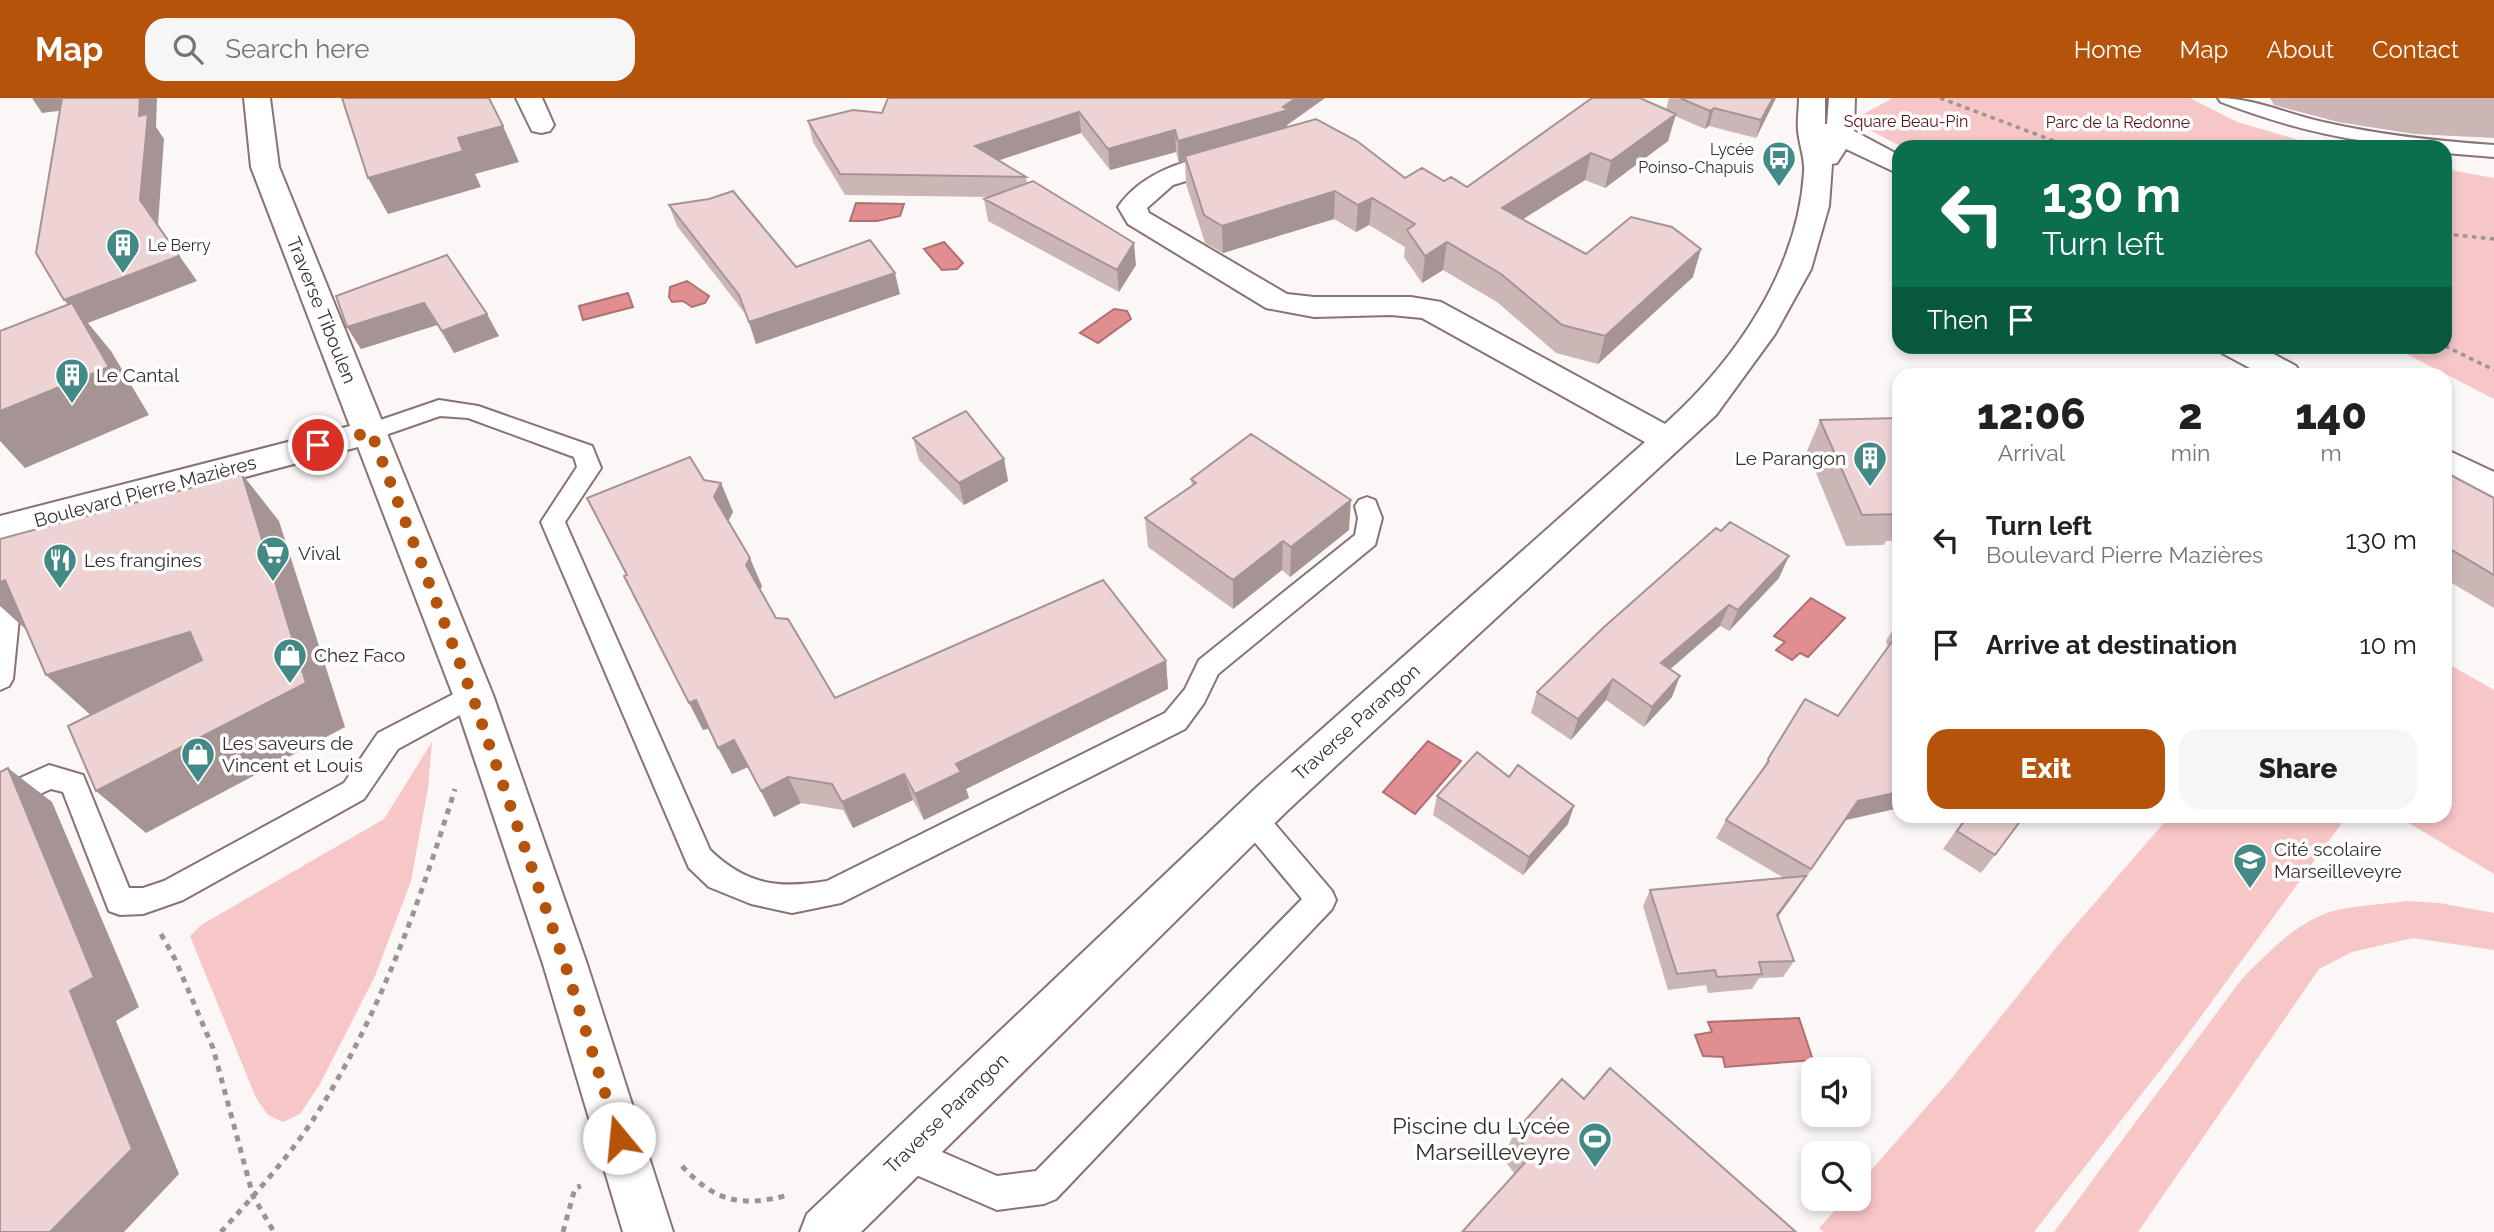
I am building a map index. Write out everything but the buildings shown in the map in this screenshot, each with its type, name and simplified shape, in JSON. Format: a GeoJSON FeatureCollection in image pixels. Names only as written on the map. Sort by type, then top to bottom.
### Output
{"type":"FeatureCollection","features":[{"type":"Feature","properties":{"kind":"street","name":"Traverse Tiboulen"},"geometry":{"type":"LineString","coordinates":[[257,98],[265,167],[472,695],[565,964],[648,1232]]}},
{"type":"Feature","properties":{"kind":"street"},"geometry":{"type":"LineString","coordinates":[[529,98],[541,125]]}},
{"type":"Feature","properties":{"kind":"street","name":"Traverse Parangon"},"geometry":{"type":"LineString","coordinates":[[825,1232],[1252,818],[1704,407],[1759,339],[1794,274],[1808,237],[1818,171],[1811,129],[1812,98]]}},
{"type":"Feature","properties":{"kind":"street","name":"Traverse Parangon"},"geometry":{"type":"LineString","coordinates":[[1818,171],[1840,135],[1842,98]]}},
{"type":"Feature","properties":{"kind":"street"},"geometry":{"type":"LineString","coordinates":[[1811,129],[1840,135],[1892,162]]}},
{"type":"Feature","properties":{"kind":"street"},"geometry":{"type":"LineString","coordinates":[[1262,149],[1163,178],[1132,207],[1138,218],[1277,301],[1295,306],[1405,304],[1430,309],[1668,440]]}},
{"type":"Feature","properties":{"kind":"street"},"geometry":{"type":"LineString","coordinates":[[2248,354],[2274,368]]}},
{"type":"Feature","properties":{"kind":"street","name":"Boulevard Pierre Mazières"},"geometry":{"type":"LineString","coordinates":[[9,527],[371,432]]}},
{"type":"Feature","properties":{"kind":"street"},"geometry":{"type":"LineString","coordinates":[[2452,465],[2494,487]]}},
{"type":"Feature","properties":{"kind":"lane"},"geometry":{"type":"LineString","coordinates":[[2227,98],[2252,109],[2311,124],[2400,140]]}},
{"type":"Feature","properties":{"kind":"lane"},"geometry":{"type":"LineString","coordinates":[[2452,146],[2494,151]]}},
{"type":"Feature","properties":{"kind":"lane"},"geometry":{"type":"LineString","coordinates":[[371,432],[439,408],[470,411],[584,452],[589,468],[553,522],[699,859],[719,878],[751,891],[792,900],[831,894],[1175,721],[1195,695],[1209,667],[1366,539],[1370,518],[1367,506]]}},
{"type":"Feature","properties":{"kind":"lane"},"geometry":{"type":"LineString","coordinates":[[0,679],[9,527]]}},
{"type":"Feature","properties":{"kind":"lane"},"geometry":{"type":"LineString","coordinates":[[0,800],[50,777],[72,783],[120,902],[143,901],[173,891],[354,791],[388,741],[472,695]]}},
{"type":"Feature","properties":{"kind":"lane"},"geometry":{"type":"LineString","coordinates":[[905,1153],[997,1193],[1044,1187],[1321,900],[1252,818]]}},
{"type":"Feature","properties":{"kind":"path"},"geometry":{"type":"LineString","coordinates":[[1940,98],[2052,140]]}},
{"type":"Feature","properties":{"kind":"path"},"geometry":{"type":"LineString","coordinates":[[2041,136],[2048,140]]}},
{"type":"Feature","properties":{"kind":"path"},"geometry":{"type":"LineString","coordinates":[[2452,235],[2494,239]]}},
{"type":"Feature","properties":{"kind":"path"},"geometry":{"type":"LineString","coordinates":[[2452,349],[2494,370]]}},
{"type":"Feature","properties":{"kind":"path"},"geometry":{"type":"LineString","coordinates":[[221,1232],[253,1196],[317,1114],[366,1025],[389,978],[424,887],[457,785]]}},
{"type":"Feature","properties":{"kind":"path"},"geometry":{"type":"LineString","coordinates":[[175,959],[213,1048],[253,1196],[274,1232]]}},
{"type":"Feature","properties":{"kind":"path"},"geometry":{"type":"LineString","coordinates":[[680,1163],[695,1182],[734,1203],[763,1203],[794,1194]]}},
{"type":"Feature","properties":{"kind":"path"},"geometry":{"type":"LineString","coordinates":[[563,1232],[575,1188],[584,1184]]}},
{"type":"Feature","properties":{"kind":"green space","name":"Parc de la Redonne"},"geometry":{"type":"Polygon","coordinates":[[[1893,98],[2190,98],[2237,122],[2299,140],[1892,142],[1866,128],[1858,117],[1893,98]]]}},
{"type":"Feature","properties":{"kind":"green space"},"geometry":{"type":"Polygon","coordinates":[[[2452,170],[2494,178],[2494,399],[2452,377],[2452,368],[2434,368],[2407,354],[2452,354],[2452,170]]]}},
{"type":"Feature","properties":{"kind":"green space"},"geometry":{"type":"Polygon","coordinates":[[[2452,666],[2494,690],[2494,874],[2409,823],[2452,823],[2452,666]]]}},
{"type":"Feature","properties":{"kind":"green space"},"geometry":{"type":"Polygon","coordinates":[[[432,742],[428,788],[411,881],[375,976],[320,1084],[300,1114],[283,1122],[268,1115],[256,1098],[190,936],[201,925],[384,819],[432,742]]]}},
{"type":"Feature","properties":{"kind":"green space"},"geometry":{"type":"Polygon","coordinates":[[[2164,823],[2342,823],[2186,1037],[2034,1232],[1824,1232],[1819,1228],[1834,1211],[1871,1211],[1871,1170],[1951,1079],[2059,944],[2164,823]]]}},
{"type":"Feature","properties":{"kind":"green space"},"geometry":{"type":"Polygon","coordinates":[[[2407,901],[2439,903],[2494,913],[2494,950],[2413,938],[2352,952],[2319,969],[2138,1232],[2054,1232],[2241,980],[2275,947],[2299,927],[2327,913],[2407,901]]]}},
{"type":"Feature","properties":{"kind":"shaded area"},"geometry":{"type":"Polygon","coordinates":[[[856,203],[904,204],[900,216],[877,221],[850,221],[856,203]]]}},
{"type":"Feature","properties":{"kind":"shaded area"},"geometry":{"type":"Polygon","coordinates":[[[944,242],[963,263],[957,269],[942,270],[924,249],[944,242]]]}},
{"type":"Feature","properties":{"kind":"shaded area"},"geometry":{"type":"Polygon","coordinates":[[[687,281],[709,296],[705,303],[692,307],[683,301],[672,302],[669,297],[670,287],[687,281]]]}},
{"type":"Feature","properties":{"kind":"shaded area"},"geometry":{"type":"Polygon","coordinates":[[[628,293],[633,307],[583,320],[579,306],[628,293]]]}},
{"type":"Feature","properties":{"kind":"shaded area"},"geometry":{"type":"Polygon","coordinates":[[[1114,309],[1127,311],[1131,319],[1098,343],[1080,333],[1114,309]]]}},
{"type":"Feature","properties":{"kind":"shaded area"},"geometry":{"type":"Polygon","coordinates":[[[1811,598],[1845,618],[1808,657],[1800,653],[1792,660],[1776,650],[1785,642],[1774,636],[1811,598]]]}},
{"type":"Feature","properties":{"kind":"shaded area"},"geometry":{"type":"Polygon","coordinates":[[[1428,741],[1461,761],[1415,814],[1383,792],[1428,741]]]}},
{"type":"Feature","properties":{"kind":"shaded area"},"geometry":{"type":"Polygon","coordinates":[[[1799,1018],[1812,1057],[1801,1057],[1801,1061],[1725,1067],[1723,1057],[1703,1056],[1695,1035],[1712,1032],[1708,1022],[1799,1018]]]}},
{"type":"Feature","properties":{"kind":"place","name":"Lycée Poinso-Chapuis"},"geometry":{"type":"Point","coordinates":[1779,188]}},
{"type":"Feature","properties":{"kind":"place","name":"Le Berry"},"geometry":{"type":"Point","coordinates":[123,275]}},
{"type":"Feature","properties":{"kind":"place","name":"Le Cantal"},"geometry":{"type":"Point","coordinates":[72,405]}},
{"type":"Feature","properties":{"kind":"place","name":"Le Parangon"},"geometry":{"type":"Point","coordinates":[1870,488]}},
{"type":"Feature","properties":{"kind":"place","name":"Vival"},"geometry":{"type":"Point","coordinates":[273,583]}},
{"type":"Feature","properties":{"kind":"place","name":"Les frangines"},"geometry":{"type":"Point","coordinates":[60,590]}},
{"type":"Feature","properties":{"kind":"place","name":"Chez Faco"},"geometry":{"type":"Point","coordinates":[290,685]}},
{"type":"Feature","properties":{"kind":"place","name":"Les saveurs de Vincent et Louis"},"geometry":{"type":"Point","coordinates":[198,784]}},
{"type":"Feature","properties":{"kind":"place","name":"Cité scolaire Marseilleveyre"},"geometry":{"type":"Point","coordinates":[2250,890]}},
{"type":"Feature","properties":{"kind":"place","name":"Piscine du Lycée Marseilleveyre"},"geometry":{"type":"Point","coordinates":[1595,1169]}},
{"type":"Feature","properties":{"kind":"route"},"geometry":{"type":"LineString","coordinates":[[318,445],[371,432],[472,695],[565,964],[619,1138]]}},
{"type":"Feature","properties":{"kind":"park label","name":"Square Beau-Pin"},"geometry":{"type":"Point","coordinates":[1906,121]}}]}
